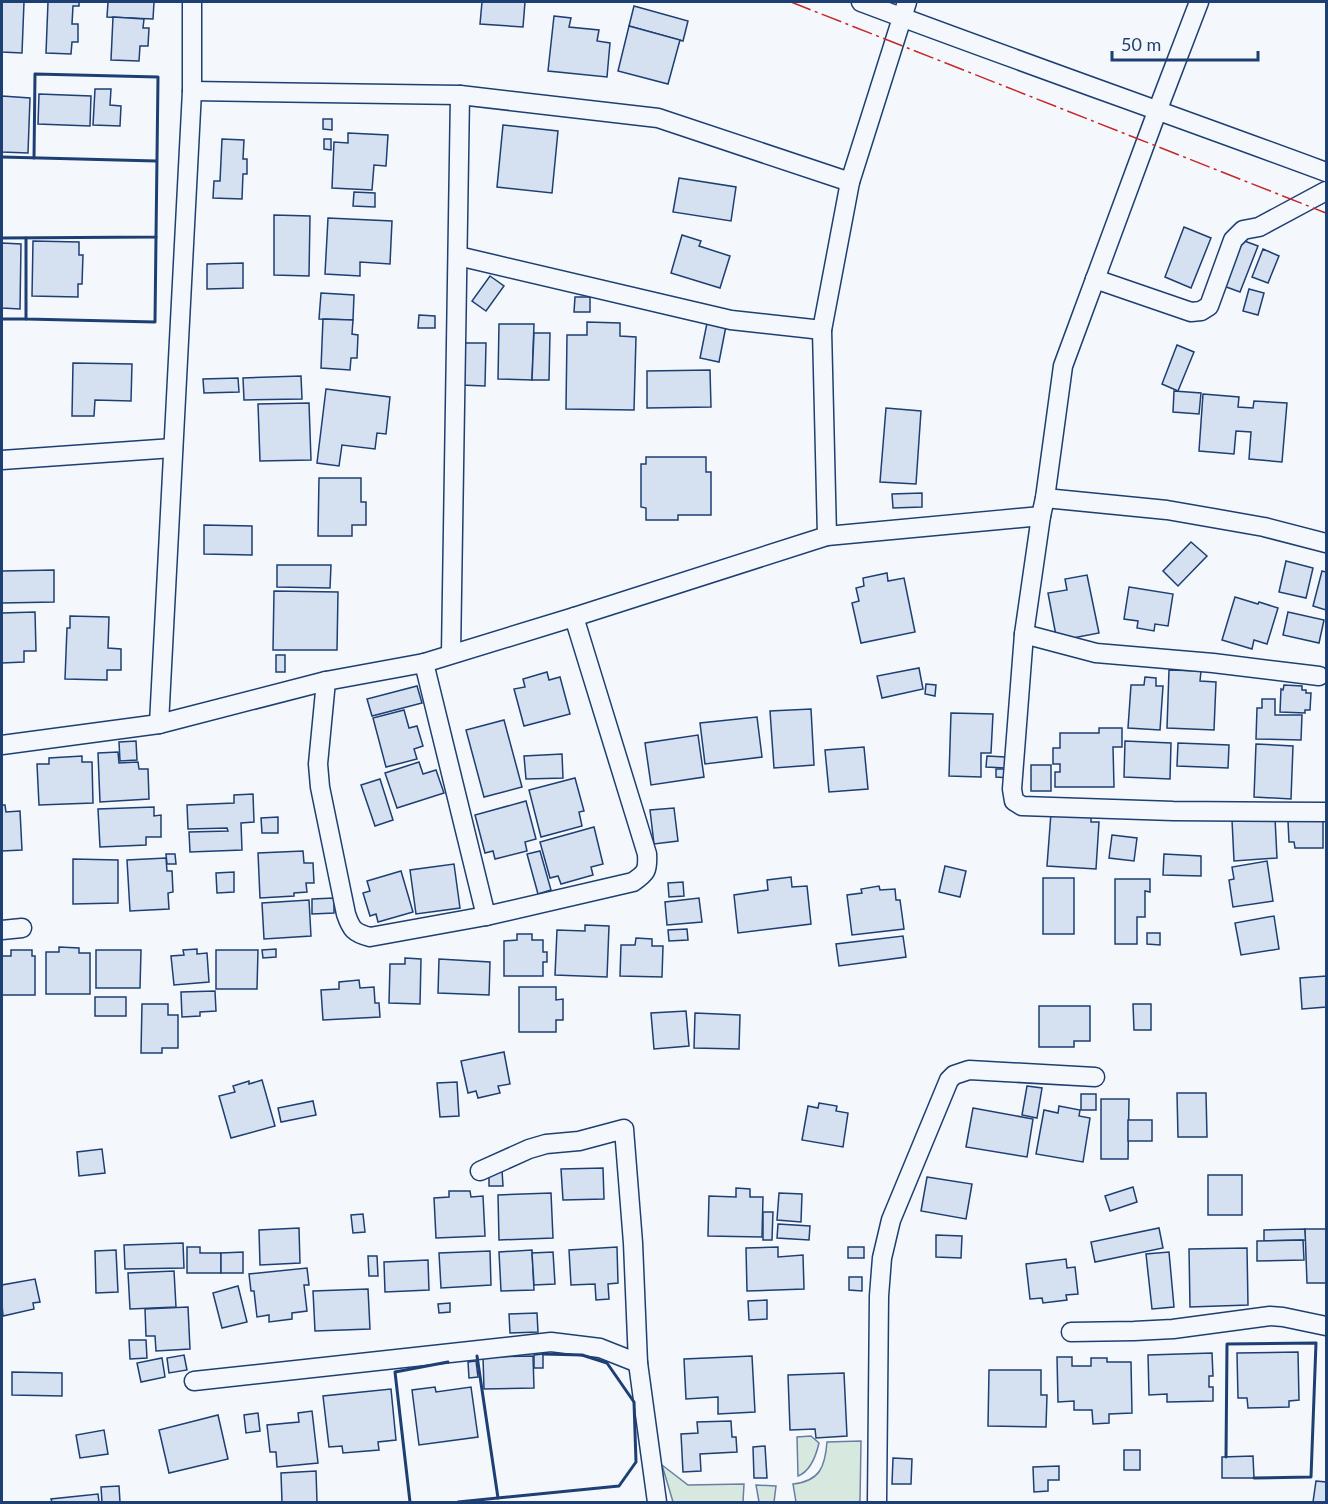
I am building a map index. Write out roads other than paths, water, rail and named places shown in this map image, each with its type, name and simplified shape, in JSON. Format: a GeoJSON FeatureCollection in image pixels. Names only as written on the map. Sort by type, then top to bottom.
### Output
{"type":"FeatureCollection","features":[{"type":"Feature","properties":{"kind":"street"},"geometry":{"type":"LineString","coordinates":[[159,724],[192,91],[192,2]]}},
{"type":"Feature","properties":{"kind":"street"},"geometry":{"type":"LineString","coordinates":[[861,2],[905,10],[1011,58],[1326,172]]}},
{"type":"Feature","properties":{"kind":"street"},"geometry":{"type":"LineString","coordinates":[[1199,2],[1063,366],[1024,633],[1012,789],[1014,801],[1022,806],[1326,813]]}},
{"type":"Feature","properties":{"kind":"street"},"geometry":{"type":"LineString","coordinates":[[827,536],[822,330],[849,182],[905,10]]}},
{"type":"Feature","properties":{"kind":"street"},"geometry":{"type":"LineString","coordinates":[[192,91],[460,94],[658,118],[849,182]]}},
{"type":"Feature","properties":{"kind":"street"},"geometry":{"type":"LineString","coordinates":[[451,654],[460,94]]}},
{"type":"Feature","properties":{"kind":"street"},"geometry":{"type":"LineString","coordinates":[[1095,279],[1191,312],[1201,311],[1209,306],[1233,240],[1243,230],[1258,227],[1326,191]]}},
{"type":"Feature","properties":{"kind":"street"},"geometry":{"type":"LineString","coordinates":[[458,256],[731,320],[822,330]]}},
{"type":"Feature","properties":{"kind":"street"},"geometry":{"type":"LineString","coordinates":[[2,460],[173,448]]}},
{"type":"Feature","properties":{"kind":"street"},"geometry":{"type":"LineString","coordinates":[[2,745],[159,724],[326,681],[423,663],[827,536],[1043,507],[1167,510],[1264,527],[1326,543]]}},
{"type":"Feature","properties":{"kind":"street"},"geometry":{"type":"LineString","coordinates":[[326,681],[318,765],[320,787],[346,914],[350,925],[357,933],[370,937],[486,916],[633,882],[645,874],[648,866],[647,854],[574,617]]}},
{"type":"Feature","properties":{"kind":"street"},"geometry":{"type":"LineString","coordinates":[[1024,633],[1096,653],[1213,663],[1319,676]]}},
{"type":"Feature","properties":{"kind":"street"},"geometry":{"type":"LineString","coordinates":[[423,663],[486,916]]}},
{"type":"Feature","properties":{"kind":"street"},"geometry":{"type":"LineString","coordinates":[[2,930],[22,928]]}},
{"type":"Feature","properties":{"kind":"street"},"geometry":{"type":"LineString","coordinates":[[877,1503],[879,1296],[882,1258],[891,1220],[949,1080],[954,1075],[969,1070],[1095,1077]]}},
{"type":"Feature","properties":{"kind":"street"},"geometry":{"type":"LineString","coordinates":[[480,1171],[529,1149],[546,1144],[579,1141],[624,1129],[633,1243],[638,1362],[657,1503]]}},
{"type":"Feature","properties":{"kind":"street"},"geometry":{"type":"LineString","coordinates":[[1071,1332],[1173,1329],[1270,1316],[1326,1326]]}},
{"type":"Feature","properties":{"kind":"street"},"geometry":{"type":"LineString","coordinates":[[194,1381],[550,1342],[600,1348],[638,1362]]}}]}
